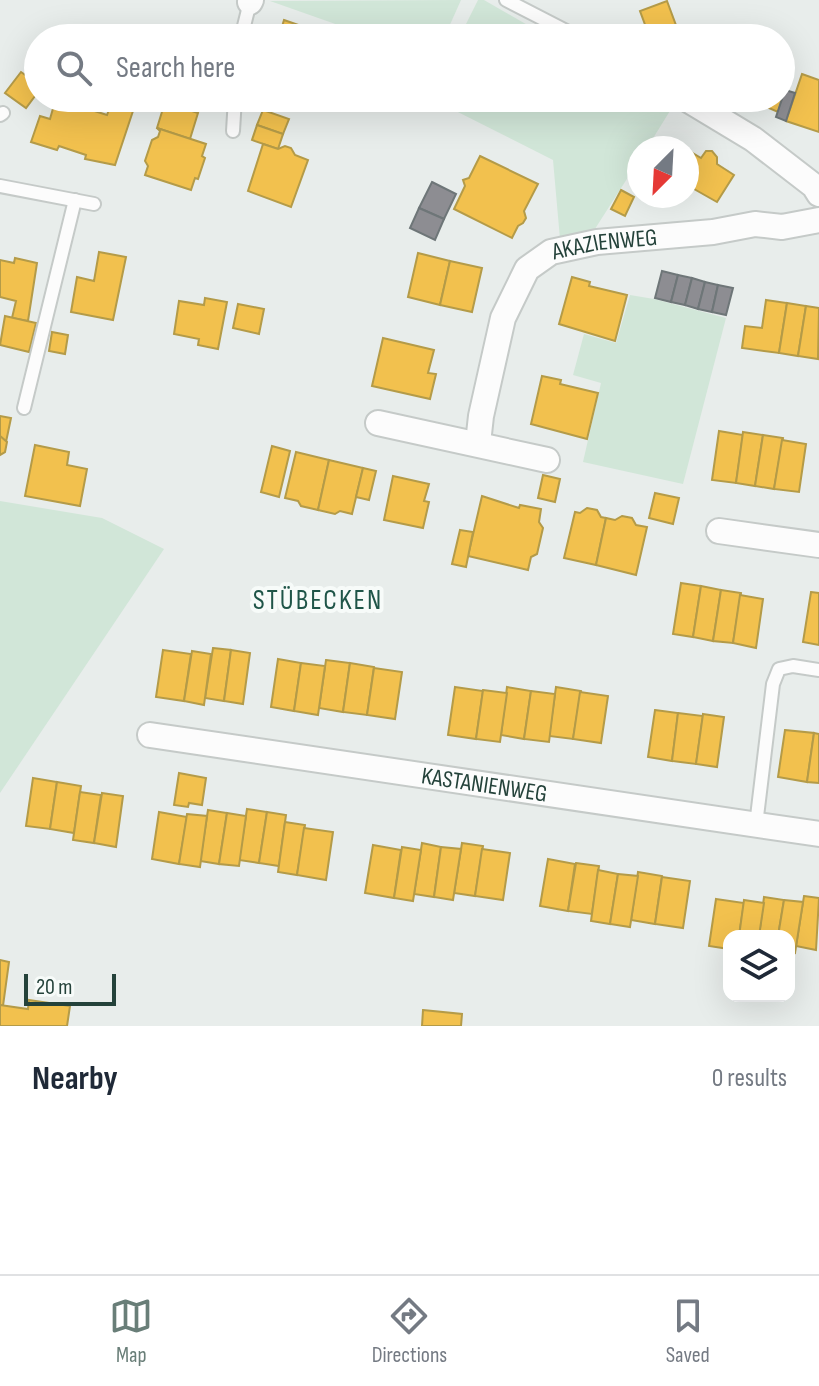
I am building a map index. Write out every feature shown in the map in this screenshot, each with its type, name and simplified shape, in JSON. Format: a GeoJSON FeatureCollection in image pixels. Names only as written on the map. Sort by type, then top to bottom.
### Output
{"type":"FeatureCollection","features":[{"type":"Feature","properties":{"kind":"street"},"geometry":{"type":"LineString","coordinates":[[708,112],[753,139],[814,186],[819,194]]}},
{"type":"Feature","properties":{"kind":"street","name":"AKAZIENWEG"},"geometry":{"type":"LineString","coordinates":[[478,443],[503,318],[527,269],[551,252],[597,242],[713,232],[755,224],[782,227],[819,220]]}},
{"type":"Feature","properties":{"kind":"street"},"geometry":{"type":"LineString","coordinates":[[378,423],[547,460]]}},
{"type":"Feature","properties":{"kind":"street"},"geometry":{"type":"LineString","coordinates":[[719,531],[819,545]]}},
{"type":"Feature","properties":{"kind":"street","name":"KASTANIENWEG"},"geometry":{"type":"LineString","coordinates":[[150,735],[819,834]]}},
{"type":"Feature","properties":{"kind":"lane"},"geometry":{"type":"LineString","coordinates":[[506,0],[553,24]]}},
{"type":"Feature","properties":{"kind":"lane"},"geometry":{"type":"LineString","coordinates":[[245,24],[251,1]]}},
{"type":"Feature","properties":{"kind":"lane"},"geometry":{"type":"LineString","coordinates":[[233,131],[234,112]]}},
{"type":"Feature","properties":{"kind":"lane"},"geometry":{"type":"LineString","coordinates":[[0,186],[94,204]]}},
{"type":"Feature","properties":{"kind":"lane"},"geometry":{"type":"LineString","coordinates":[[24,408],[75,200]]}},
{"type":"Feature","properties":{"kind":"lane"},"geometry":{"type":"LineString","coordinates":[[756,825],[773,684],[779,669],[793,666],[819,670]]}},
{"type":"Feature","properties":{"kind":"green space"},"geometry":{"type":"Polygon","coordinates":[[[461,0],[450,24],[335,24],[270,1],[461,0]]]}},
{"type":"Feature","properties":{"kind":"green space"},"geometry":{"type":"Polygon","coordinates":[[[478,0],[484,0],[526,24],[466,24],[478,0]]]}},
{"type":"Feature","properties":{"kind":"green space"},"geometry":{"type":"Polygon","coordinates":[[[458,112],[669,112],[654,136],[627,136],[627,179],[593,232],[575,233],[560,239],[553,160],[458,112]]]}},
{"type":"Feature","properties":{"kind":"green space"},"geometry":{"type":"Polygon","coordinates":[[[630,295],[726,318],[683,484],[583,462],[601,383],[573,375],[584,334],[616,343],[630,295]]]}},
{"type":"Feature","properties":{"kind":"green space"},"geometry":{"type":"Polygon","coordinates":[[[0,501],[102,518],[164,549],[0,793],[0,501]]]}},
{"type":"Feature","properties":{"kind":"building: Homes"},"geometry":{"type":"Polygon","coordinates":[[[667,1],[676,24],[645,24],[640,11],[667,1]]]}},
{"type":"Feature","properties":{"kind":"building: Homes"},"geometry":{"type":"Polygon","coordinates":[[[21,72],[24,74],[24,107],[5,93],[21,72]]]}},
{"type":"Feature","properties":{"kind":"building: Homes"},"geometry":{"type":"Polygon","coordinates":[[[802,74],[819,80],[819,132],[786,121],[789,112],[795,112],[795,95],[802,74]]]}},
{"type":"Feature","properties":{"kind":"building: Homes"},"geometry":{"type":"Polygon","coordinates":[[[52,112],[98,112],[107,115],[108,112],[133,112],[115,165],[85,159],[86,155],[59,146],[57,150],[31,142],[40,116],[50,119],[52,112]]]}},
{"type":"Feature","properties":{"kind":"building: Homes"},"geometry":{"type":"Polygon","coordinates":[[[162,112],[198,113],[190,139],[157,128],[162,112]]]}},
{"type":"Feature","properties":{"kind":"building: Homes"},"geometry":{"type":"Polygon","coordinates":[[[262,112],[289,119],[283,134],[257,125],[262,112]]]}},
{"type":"Feature","properties":{"kind":"building: Homes"},"geometry":{"type":"Polygon","coordinates":[[[257,125],[283,134],[278,149],[252,140],[257,125]]]}},
{"type":"Feature","properties":{"kind":"building: Homes"},"geometry":{"type":"Polygon","coordinates":[[[157,128],[206,144],[202,156],[205,158],[191,190],[145,175],[148,166],[145,161],[152,140],[158,137],[160,131],[157,128]]]}},
{"type":"Feature","properties":{"kind":"building: Homes"},"geometry":{"type":"Polygon","coordinates":[[[263,144],[278,149],[285,146],[291,148],[295,155],[308,160],[291,207],[248,191],[263,144]]]}},
{"type":"Feature","properties":{"kind":"building: Homes"},"geometry":{"type":"Polygon","coordinates":[[[706,151],[712,151],[717,157],[717,164],[734,175],[717,202],[699,192],[701,158],[706,151]]]}},
{"type":"Feature","properties":{"kind":"building: Homes"},"geometry":{"type":"Polygon","coordinates":[[[480,156],[538,184],[524,211],[526,218],[512,238],[454,209],[465,186],[463,180],[469,178],[480,156]]]}},
{"type":"Feature","properties":{"kind":"building: Homes"},"geometry":{"type":"Polygon","coordinates":[[[621,190],[627,193],[629,208],[625,216],[611,209],[621,190]]]}},
{"type":"Feature","properties":{"kind":"building: Homes"},"geometry":{"type":"Polygon","coordinates":[[[99,252],[126,257],[113,320],[71,312],[77,277],[94,281],[99,252]]]}},
{"type":"Feature","properties":{"kind":"building: Homes"},"geometry":{"type":"Polygon","coordinates":[[[418,253],[450,261],[440,305],[408,297],[418,253]]]}},
{"type":"Feature","properties":{"kind":"building: Homes"},"geometry":{"type":"Polygon","coordinates":[[[15,258],[37,263],[28,321],[12,318],[16,301],[0,297],[0,260],[14,263],[15,258]]]}},
{"type":"Feature","properties":{"kind":"building: Homes"},"geometry":{"type":"Polygon","coordinates":[[[450,261],[482,268],[472,312],[440,305],[450,261]]]}},
{"type":"Feature","properties":{"kind":"building: Homes"},"geometry":{"type":"Polygon","coordinates":[[[572,277],[590,282],[589,286],[627,295],[615,341],[559,324],[572,277]]]}},
{"type":"Feature","properties":{"kind":"building: Homes"},"geometry":{"type":"Polygon","coordinates":[[[205,298],[227,302],[218,349],[198,345],[199,339],[174,334],[179,301],[204,305],[205,298]]]}},
{"type":"Feature","properties":{"kind":"building: Homes"},"geometry":{"type":"Polygon","coordinates":[[[766,300],[787,303],[779,353],[742,348],[745,326],[762,328],[766,300]]]}},
{"type":"Feature","properties":{"kind":"building: Homes"},"geometry":{"type":"Polygon","coordinates":[[[787,303],[806,306],[798,356],[779,353],[787,303]]]}},
{"type":"Feature","properties":{"kind":"building: Homes"},"geometry":{"type":"Polygon","coordinates":[[[238,304],[264,309],[259,334],[233,328],[238,304]]]}},
{"type":"Feature","properties":{"kind":"building: Homes"},"geometry":{"type":"Polygon","coordinates":[[[806,306],[819,308],[818,359],[798,356],[806,306]]]}},
{"type":"Feature","properties":{"kind":"building: Homes"},"geometry":{"type":"Polygon","coordinates":[[[5,316],[36,323],[29,352],[0,345],[5,316]]]}},
{"type":"Feature","properties":{"kind":"building: Homes"},"geometry":{"type":"Polygon","coordinates":[[[52,332],[68,335],[65,354],[49,351],[52,332]]]}},
{"type":"Feature","properties":{"kind":"building: Homes"},"geometry":{"type":"Polygon","coordinates":[[[383,338],[434,350],[428,373],[436,374],[430,399],[372,386],[383,338]]]}},
{"type":"Feature","properties":{"kind":"building: Homes"},"geometry":{"type":"Polygon","coordinates":[[[542,376],[561,380],[560,384],[598,393],[587,439],[531,424],[542,376]]]}},
{"type":"Feature","properties":{"kind":"building: Homes"},"geometry":{"type":"Polygon","coordinates":[[[0,416],[11,418],[6,442],[0,436],[0,416]]]}},
{"type":"Feature","properties":{"kind":"building: Homes"},"geometry":{"type":"Polygon","coordinates":[[[719,431],[743,435],[736,483],[712,480],[719,431]]]}},
{"type":"Feature","properties":{"kind":"building: Homes"},"geometry":{"type":"Polygon","coordinates":[[[743,432],[763,435],[755,486],[736,483],[743,432]]]}},
{"type":"Feature","properties":{"kind":"building: Homes"},"geometry":{"type":"Polygon","coordinates":[[[763,435],[783,438],[774,489],[755,486],[763,435]]]}},
{"type":"Feature","properties":{"kind":"building: Homes"},"geometry":{"type":"Polygon","coordinates":[[[0,436],[7,442],[5,452],[0,455],[0,436]]]}},
{"type":"Feature","properties":{"kind":"building: Homes"},"geometry":{"type":"Polygon","coordinates":[[[782,440],[806,444],[799,492],[774,489],[782,440]]]}},
{"type":"Feature","properties":{"kind":"building: Homes"},"geometry":{"type":"Polygon","coordinates":[[[35,445],[69,452],[67,465],[87,469],[80,506],[25,496],[35,445]]]}},
{"type":"Feature","properties":{"kind":"building: Homes"},"geometry":{"type":"Polygon","coordinates":[[[272,446],[290,451],[279,497],[261,492],[272,446]]]}},
{"type":"Feature","properties":{"kind":"building: Homes"},"geometry":{"type":"Polygon","coordinates":[[[296,452],[329,460],[318,510],[285,498],[296,452]]]}},
{"type":"Feature","properties":{"kind":"building: Homes"},"geometry":{"type":"Polygon","coordinates":[[[329,460],[363,468],[352,514],[318,510],[329,460]]]}},
{"type":"Feature","properties":{"kind":"building: Homes"},"geometry":{"type":"Polygon","coordinates":[[[363,468],[376,471],[369,500],[356,497],[363,468]]]}},
{"type":"Feature","properties":{"kind":"building: Homes"},"geometry":{"type":"Polygon","coordinates":[[[543,475],[560,479],[555,502],[538,498],[543,475]]]}},
{"type":"Feature","properties":{"kind":"building: Homes"},"geometry":{"type":"Polygon","coordinates":[[[393,476],[429,484],[424,501],[429,502],[423,528],[384,520],[393,476]]]}},
{"type":"Feature","properties":{"kind":"building: Homes"},"geometry":{"type":"Polygon","coordinates":[[[655,493],[679,498],[673,524],[649,518],[655,493]]]}},
{"type":"Feature","properties":{"kind":"building: Homes"},"geometry":{"type":"Polygon","coordinates":[[[482,496],[519,508],[520,505],[541,509],[539,522],[543,528],[537,554],[531,557],[528,570],[468,556],[482,496]]]}},
{"type":"Feature","properties":{"kind":"building: Homes"},"geometry":{"type":"Polygon","coordinates":[[[587,508],[597,510],[601,517],[606,518],[596,565],[564,558],[575,512],[580,513],[587,508]]]}},
{"type":"Feature","properties":{"kind":"building: Homes"},"geometry":{"type":"Polygon","coordinates":[[[622,516],[632,518],[636,525],[647,527],[636,575],[596,565],[606,518],[615,520],[622,516]]]}},
{"type":"Feature","properties":{"kind":"building: Homes"},"geometry":{"type":"Polygon","coordinates":[[[460,530],[473,532],[466,567],[452,564],[460,530]]]}},
{"type":"Feature","properties":{"kind":"building: Homes"},"geometry":{"type":"Polygon","coordinates":[[[681,583],[701,586],[693,637],[673,634],[681,583]]]}},
{"type":"Feature","properties":{"kind":"building: Homes"},"geometry":{"type":"Polygon","coordinates":[[[701,586],[721,590],[713,641],[693,637],[701,586]]]}},
{"type":"Feature","properties":{"kind":"building: Homes"},"geometry":{"type":"Polygon","coordinates":[[[721,590],[741,593],[733,643],[713,641],[721,590]]]}},
{"type":"Feature","properties":{"kind":"building: Homes"},"geometry":{"type":"Polygon","coordinates":[[[811,592],[819,593],[819,645],[803,642],[811,592]]]}},
{"type":"Feature","properties":{"kind":"building: Homes"},"geometry":{"type":"Polygon","coordinates":[[[740,595],[763,599],[756,648],[733,643],[740,595]]]}},
{"type":"Feature","properties":{"kind":"building: Homes"},"geometry":{"type":"Polygon","coordinates":[[[213,648],[231,650],[224,701],[205,698],[213,648]]]}},
{"type":"Feature","properties":{"kind":"building: Homes"},"geometry":{"type":"Polygon","coordinates":[[[163,650],[191,654],[184,701],[156,697],[163,650]]]}},
{"type":"Feature","properties":{"kind":"building: Homes"},"geometry":{"type":"Polygon","coordinates":[[[231,650],[250,653],[243,704],[224,701],[231,650]]]}},
{"type":"Feature","properties":{"kind":"building: Homes"},"geometry":{"type":"Polygon","coordinates":[[[192,651],[211,654],[204,705],[184,701],[192,651]]]}},
{"type":"Feature","properties":{"kind":"building: Homes"},"geometry":{"type":"Polygon","coordinates":[[[278,659],[301,663],[294,711],[271,707],[278,659]]]}},
{"type":"Feature","properties":{"kind":"building: Homes"},"geometry":{"type":"Polygon","coordinates":[[[326,660],[350,663],[343,712],[319,708],[326,660]]]}},
{"type":"Feature","properties":{"kind":"building: Homes"},"geometry":{"type":"Polygon","coordinates":[[[301,663],[325,666],[318,715],[294,711],[301,663]]]}},
{"type":"Feature","properties":{"kind":"building: Homes"},"geometry":{"type":"Polygon","coordinates":[[[350,663],[374,667],[367,715],[343,712],[350,663]]]}},
{"type":"Feature","properties":{"kind":"building: Homes"},"geometry":{"type":"Polygon","coordinates":[[[374,668],[402,672],[395,719],[367,715],[374,668]]]}},
{"type":"Feature","properties":{"kind":"building: Homes"},"geometry":{"type":"Polygon","coordinates":[[[455,687],[483,691],[476,739],[448,735],[455,687]]]}},
{"type":"Feature","properties":{"kind":"building: Homes"},"geometry":{"type":"Polygon","coordinates":[[[507,687],[531,691],[524,739],[501,735],[507,687]]]}},
{"type":"Feature","properties":{"kind":"building: Homes"},"geometry":{"type":"Polygon","coordinates":[[[556,687],[581,691],[573,739],[549,736],[556,687]]]}},
{"type":"Feature","properties":{"kind":"building: Homes"},"geometry":{"type":"Polygon","coordinates":[[[483,690],[507,693],[500,742],[476,739],[483,690]]]}},
{"type":"Feature","properties":{"kind":"building: Homes"},"geometry":{"type":"Polygon","coordinates":[[[531,691],[555,694],[549,742],[524,739],[531,691]]]}},
{"type":"Feature","properties":{"kind":"building: Homes"},"geometry":{"type":"Polygon","coordinates":[[[580,692],[608,696],[601,743],[573,739],[580,692]]]}},
{"type":"Feature","properties":{"kind":"building: Homes"},"geometry":{"type":"Polygon","coordinates":[[[655,710],[678,713],[672,761],[648,757],[655,710]]]}},
{"type":"Feature","properties":{"kind":"building: Homes"},"geometry":{"type":"Polygon","coordinates":[[[678,713],[703,716],[696,764],[672,761],[678,713]]]}},
{"type":"Feature","properties":{"kind":"building: Homes"},"geometry":{"type":"Polygon","coordinates":[[[703,714],[724,717],[717,767],[696,764],[703,714]]]}},
{"type":"Feature","properties":{"kind":"building: Homes"},"geometry":{"type":"Polygon","coordinates":[[[785,730],[814,733],[807,782],[778,777],[785,730]]]}},
{"type":"Feature","properties":{"kind":"building: Homes"},"geometry":{"type":"Polygon","coordinates":[[[814,733],[819,734],[819,783],[807,782],[814,733]]]}},
{"type":"Feature","properties":{"kind":"building: Homes"},"geometry":{"type":"Polygon","coordinates":[[[179,773],[206,778],[202,805],[174,805],[179,773]]]}},
{"type":"Feature","properties":{"kind":"building: Homes"},"geometry":{"type":"Polygon","coordinates":[[[33,778],[57,782],[50,829],[26,826],[33,778]]]}},
{"type":"Feature","properties":{"kind":"building: Homes"},"geometry":{"type":"Polygon","coordinates":[[[57,782],[81,786],[74,833],[50,829],[57,782]]]}},
{"type":"Feature","properties":{"kind":"building: Homes"},"geometry":{"type":"Polygon","coordinates":[[[80,792],[101,795],[94,843],[73,840],[80,792]]]}},
{"type":"Feature","properties":{"kind":"building: Homes"},"geometry":{"type":"Polygon","coordinates":[[[102,793],[123,796],[116,847],[94,843],[102,793]]]}},
{"type":"Feature","properties":{"kind":"building: Homes"},"geometry":{"type":"Polygon","coordinates":[[[247,809],[267,812],[259,863],[239,860],[247,809]]]}},
{"type":"Feature","properties":{"kind":"building: Homes"},"geometry":{"type":"Polygon","coordinates":[[[208,810],[227,813],[219,864],[200,861],[208,810]]]}},
{"type":"Feature","properties":{"kind":"building: Homes"},"geometry":{"type":"Polygon","coordinates":[[[159,812],[187,817],[179,864],[152,859],[159,812]]]}},
{"type":"Feature","properties":{"kind":"building: Homes"},"geometry":{"type":"Polygon","coordinates":[[[267,812],[286,815],[279,866],[259,863],[267,812]]]}},
{"type":"Feature","properties":{"kind":"building: Homes"},"geometry":{"type":"Polygon","coordinates":[[[227,813],[246,816],[239,866],[219,864],[227,813]]]}},
{"type":"Feature","properties":{"kind":"building: Homes"},"geometry":{"type":"Polygon","coordinates":[[[187,814],[207,816],[200,867],[179,864],[187,814]]]}},
{"type":"Feature","properties":{"kind":"building: Homes"},"geometry":{"type":"Polygon","coordinates":[[[285,822],[305,825],[297,875],[278,872],[285,822]]]}},
{"type":"Feature","properties":{"kind":"building: Homes"},"geometry":{"type":"Polygon","coordinates":[[[304,828],[333,832],[326,880],[297,875],[304,828]]]}},
{"type":"Feature","properties":{"kind":"building: Homes"},"geometry":{"type":"Polygon","coordinates":[[[422,843],[441,847],[434,897],[414,894],[422,843]]]}},
{"type":"Feature","properties":{"kind":"building: Homes"},"geometry":{"type":"Polygon","coordinates":[[[462,843],[483,846],[475,896],[454,893],[462,843]]]}},
{"type":"Feature","properties":{"kind":"building: Homes"},"geometry":{"type":"Polygon","coordinates":[[[373,845],[401,850],[394,898],[365,893],[373,845]]]}},
{"type":"Feature","properties":{"kind":"building: Homes"},"geometry":{"type":"Polygon","coordinates":[[[402,847],[421,850],[413,901],[394,898],[402,847]]]}},
{"type":"Feature","properties":{"kind":"building: Homes"},"geometry":{"type":"Polygon","coordinates":[[[441,847],[461,849],[453,900],[434,897],[441,847]]]}},
{"type":"Feature","properties":{"kind":"building: Homes"},"geometry":{"type":"Polygon","coordinates":[[[482,849],[510,853],[503,900],[475,896],[482,849]]]}},
{"type":"Feature","properties":{"kind":"building: Homes"},"geometry":{"type":"Polygon","coordinates":[[[548,859],[575,864],[568,911],[540,906],[548,859]]]}},
{"type":"Feature","properties":{"kind":"building: Homes"},"geometry":{"type":"Polygon","coordinates":[[[576,863],[599,866],[592,914],[568,911],[576,863]]]}},
{"type":"Feature","properties":{"kind":"building: Homes"},"geometry":{"type":"Polygon","coordinates":[[[598,870],[618,874],[610,924],[591,921],[598,870]]]}},
{"type":"Feature","properties":{"kind":"building: Homes"},"geometry":{"type":"Polygon","coordinates":[[[638,872],[662,876],[655,924],[631,920],[638,872]]]}},
{"type":"Feature","properties":{"kind":"building: Homes"},"geometry":{"type":"Polygon","coordinates":[[[618,874],[638,876],[630,927],[610,924],[618,874]]]}},
{"type":"Feature","properties":{"kind":"building: Homes"},"geometry":{"type":"Polygon","coordinates":[[[662,877],[690,881],[683,928],[655,924],[662,877]]]}},
{"type":"Feature","properties":{"kind":"building: Homes"},"geometry":{"type":"Polygon","coordinates":[[[804,896],[819,898],[816,950],[796,946],[804,896]]]}},
{"type":"Feature","properties":{"kind":"building: Homes"},"geometry":{"type":"Polygon","coordinates":[[[764,897],[784,900],[779,930],[760,930],[764,897]]]}},
{"type":"Feature","properties":{"kind":"building: Homes"},"geometry":{"type":"Polygon","coordinates":[[[716,899],[744,903],[740,930],[723,930],[723,948],[709,946],[716,899]]]}},
{"type":"Feature","properties":{"kind":"building: Homes"},"geometry":{"type":"Polygon","coordinates":[[[744,900],[764,903],[760,930],[740,930],[744,900]]]}},
{"type":"Feature","properties":{"kind":"building: Homes"},"geometry":{"type":"Polygon","coordinates":[[[784,900],[803,902],[795,953],[795,930],[779,930],[784,900]]]}},
{"type":"Feature","properties":{"kind":"building: Homes"},"geometry":{"type":"Polygon","coordinates":[[[0,960],[9,962],[3,1006],[0,1005],[0,960]]]}},
{"type":"Feature","properties":{"kind":"building: Homes"},"geometry":{"type":"Polygon","coordinates":[[[29,1000],[70,1006],[67,1026],[0,1026],[0,1005],[28,1009],[29,1000]]]}},
{"type":"Feature","properties":{"kind":"building: Homes"},"geometry":{"type":"Polygon","coordinates":[[[423,1010],[462,1014],[461,1026],[422,1026],[423,1010]]]}},
{"type":"Feature","properties":{"kind":"building: Industry"},"geometry":{"type":"Polygon","coordinates":[[[778,112],[789,112],[786,121],[776,117],[778,112]]]}},
{"type":"Feature","properties":{"kind":"building: Industry"},"geometry":{"type":"Polygon","coordinates":[[[432,182],[456,194],[444,219],[419,208],[432,182]]]}},
{"type":"Feature","properties":{"kind":"building: Industry"},"geometry":{"type":"Polygon","coordinates":[[[419,208],[444,219],[435,240],[410,228],[419,208]]]}},
{"type":"Feature","properties":{"kind":"building: Industry"},"geometry":{"type":"Polygon","coordinates":[[[662,271],[678,275],[671,302],[655,298],[662,271]]]}},
{"type":"Feature","properties":{"kind":"building: Industry"},"geometry":{"type":"Polygon","coordinates":[[[678,275],[692,278],[685,305],[671,302],[678,275]]]}},
{"type":"Feature","properties":{"kind":"building: Industry"},"geometry":{"type":"Polygon","coordinates":[[[692,278],[705,282],[698,309],[685,305],[692,278]]]}},
{"type":"Feature","properties":{"kind":"building: Industry"},"geometry":{"type":"Polygon","coordinates":[[[705,282],[718,285],[712,312],[698,309],[705,282]]]}},
{"type":"Feature","properties":{"kind":"building: Industry"},"geometry":{"type":"Polygon","coordinates":[[[718,285],[733,288],[726,315],[712,312],[718,285]]]}},
{"type":"Feature","properties":{"kind":"district","name":"STÜBECKEN"},"geometry":{"type":"Point","coordinates":[318,600]}}]}
